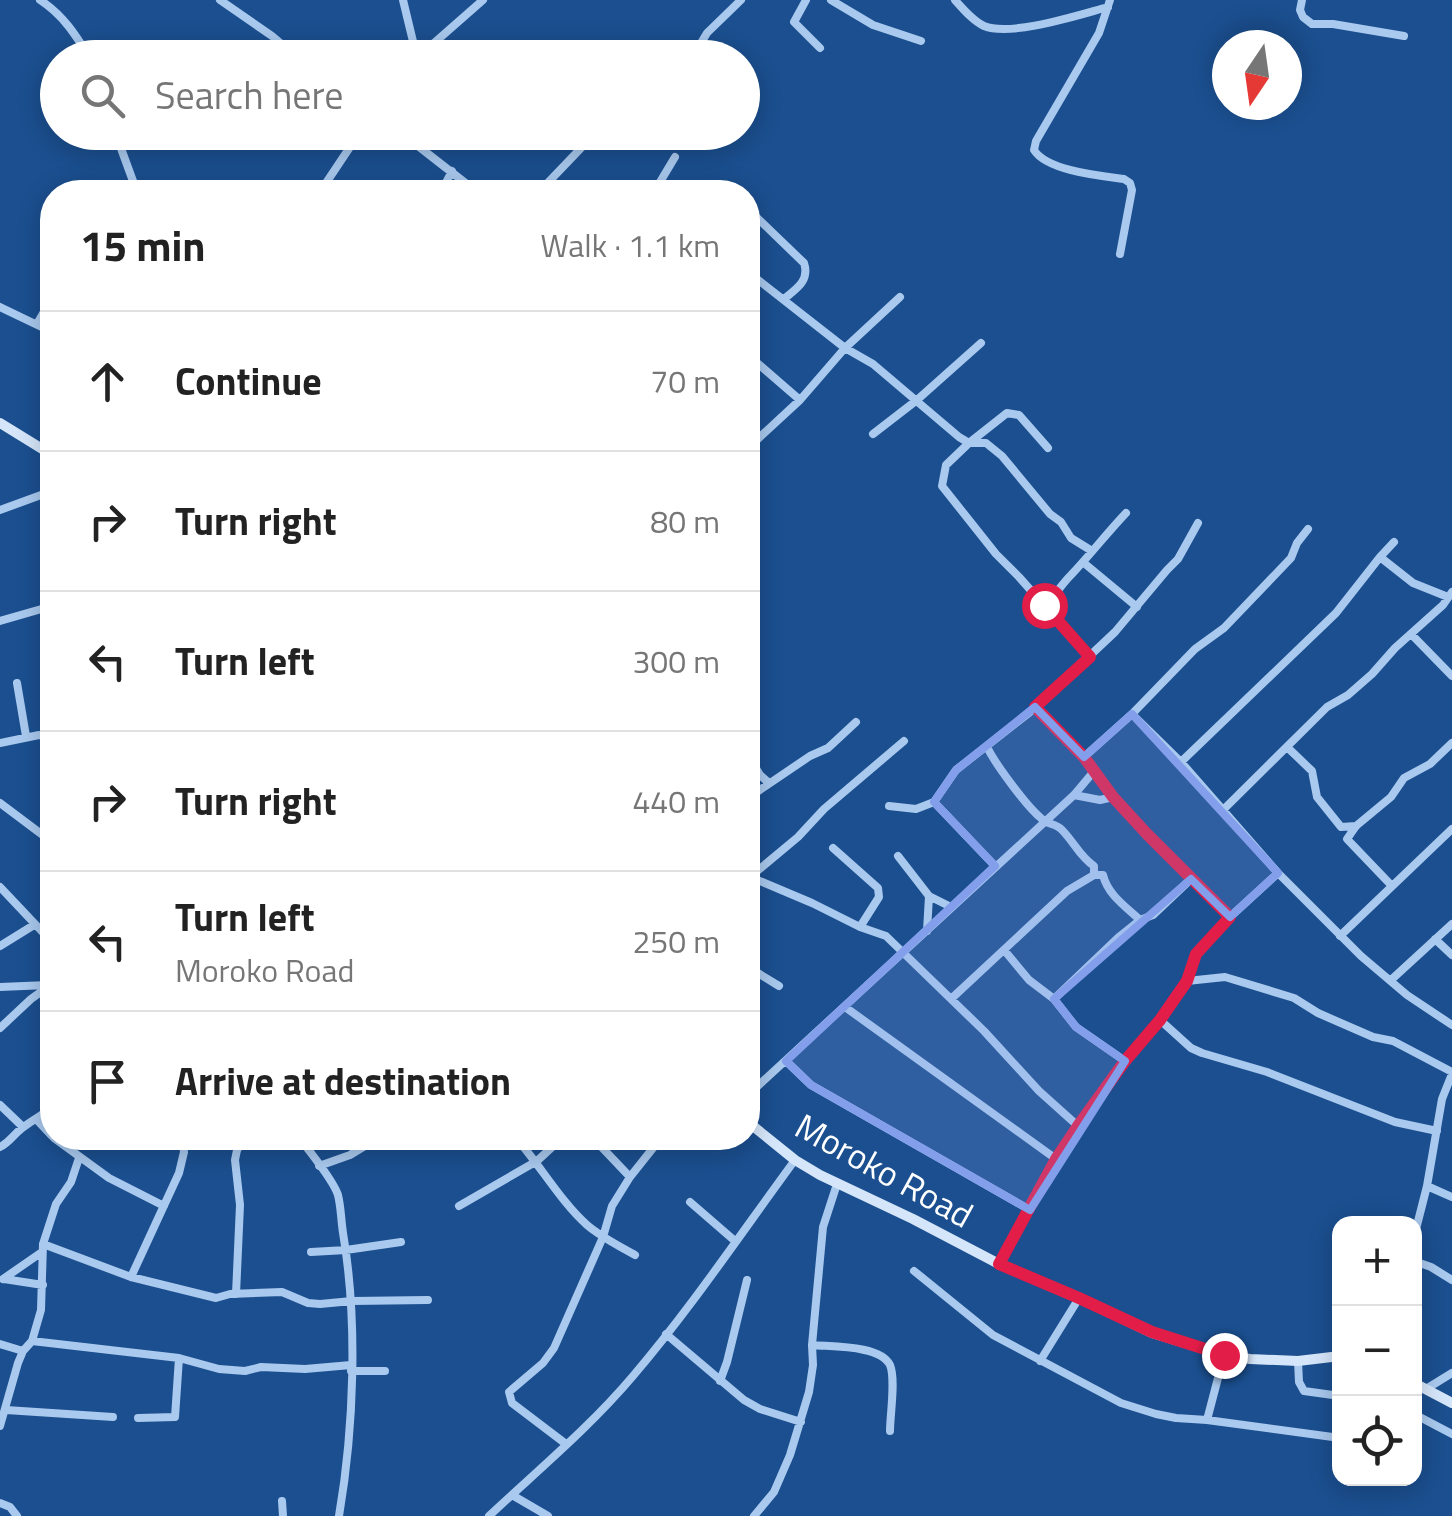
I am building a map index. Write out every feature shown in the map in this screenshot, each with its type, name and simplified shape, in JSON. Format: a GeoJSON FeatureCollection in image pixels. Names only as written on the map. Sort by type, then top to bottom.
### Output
{"type":"FeatureCollection","features":[{"type":"Feature","properties":{"kind":"street"},"geometry":{"type":"LineString","coordinates":[[40,0],[60,14],[79,40]]}},
{"type":"Feature","properties":{"kind":"street"},"geometry":{"type":"LineString","coordinates":[[403,0],[413,40]]}},
{"type":"Feature","properties":{"kind":"street"},"geometry":{"type":"LineString","coordinates":[[438,40],[484,0]]}},
{"type":"Feature","properties":{"kind":"street"},"geometry":{"type":"LineString","coordinates":[[703,40],[742,0]]}},
{"type":"Feature","properties":{"kind":"street"},"geometry":{"type":"LineString","coordinates":[[806,0],[794,22],[820,48]]}},
{"type":"Feature","properties":{"kind":"street"},"geometry":{"type":"LineString","coordinates":[[830,0],[873,25],[921,41]]}},
{"type":"Feature","properties":{"kind":"street"},"geometry":{"type":"LineString","coordinates":[[955,0],[981,25],[1001,29],[1029,27],[1109,4]]}},
{"type":"Feature","properties":{"kind":"street"},"geometry":{"type":"LineString","coordinates":[[1302,0],[1300,10],[1312,24],[1404,36]]}},
{"type":"Feature","properties":{"kind":"street"},"geometry":{"type":"LineString","coordinates":[[222,1],[277,40]]}},
{"type":"Feature","properties":{"kind":"street"},"geometry":{"type":"LineString","coordinates":[[1109,4],[1100,33],[1034,150],[1038,157],[1063,168],[1130,183],[1120,254]]}},
{"type":"Feature","properties":{"kind":"street"},"geometry":{"type":"LineString","coordinates":[[123,150],[134,180]]}},
{"type":"Feature","properties":{"kind":"street"},"geometry":{"type":"LineString","coordinates":[[328,180],[348,150]]}},
{"type":"Feature","properties":{"kind":"street"},"geometry":{"type":"LineString","coordinates":[[423,150],[462,180]]}},
{"type":"Feature","properties":{"kind":"street"},"geometry":{"type":"LineString","coordinates":[[550,180],[579,150]]}},
{"type":"Feature","properties":{"kind":"street"},"geometry":{"type":"LineString","coordinates":[[661,180],[675,157]]}},
{"type":"Feature","properties":{"kind":"street"},"geometry":{"type":"LineString","coordinates":[[448,180],[452,172]]}},
{"type":"Feature","properties":{"kind":"street"},"geometry":{"type":"LineString","coordinates":[[760,221],[804,264],[807,272],[804,282],[784,300]]}},
{"type":"Feature","properties":{"kind":"street"},"geometry":{"type":"LineString","coordinates":[[760,281],[846,348],[874,364],[959,438],[986,443],[1002,456],[1071,538],[1092,552]]}},
{"type":"Feature","properties":{"kind":"street"},"geometry":{"type":"LineString","coordinates":[[760,437],[900,297]]}},
{"type":"Feature","properties":{"kind":"street"},"geometry":{"type":"LineString","coordinates":[[0,307],[40,326]]}},
{"type":"Feature","properties":{"kind":"street"},"geometry":{"type":"LineString","coordinates":[[37,324],[40,319]]}},
{"type":"Feature","properties":{"kind":"street"},"geometry":{"type":"LineString","coordinates":[[873,434],[918,400],[980,343]]}},
{"type":"Feature","properties":{"kind":"street"},"geometry":{"type":"LineString","coordinates":[[760,365],[800,400]]}},
{"type":"Feature","properties":{"kind":"street"},"geometry":{"type":"LineString","coordinates":[[1048,448],[1018,414],[1010,413],[969,442],[946,465],[942,486],[996,554],[1090,657]]}},
{"type":"Feature","properties":{"kind":"street"},"geometry":{"type":"LineString","coordinates":[[0,424],[40,448]]}},
{"type":"Feature","properties":{"kind":"street"},"geometry":{"type":"LineString","coordinates":[[0,510],[40,495]]}},
{"type":"Feature","properties":{"kind":"street"},"geometry":{"type":"LineString","coordinates":[[1044,605],[1126,512]]}},
{"type":"Feature","properties":{"kind":"street"},"geometry":{"type":"LineString","coordinates":[[889,806],[916,809],[934,802],[956,770],[987,748],[1090,657],[1178,559],[1198,523]]}},
{"type":"Feature","properties":{"kind":"street"},"geometry":{"type":"LineString","coordinates":[[1084,757],[1195,649],[1224,628],[1291,558],[1308,529]]}},
{"type":"Feature","properties":{"kind":"street"},"geometry":{"type":"LineString","coordinates":[[1180,762],[1336,613],[1394,542]]}},
{"type":"Feature","properties":{"kind":"street"},"geometry":{"type":"LineString","coordinates":[[1380,556],[1413,583],[1448,598],[1452,610]]}},
{"type":"Feature","properties":{"kind":"street"},"geometry":{"type":"LineString","coordinates":[[1084,562],[1136,607]]}},
{"type":"Feature","properties":{"kind":"street"},"geometry":{"type":"LineString","coordinates":[[1224,810],[1326,707],[1348,696],[1448,598]]}},
{"type":"Feature","properties":{"kind":"street"},"geometry":{"type":"LineString","coordinates":[[0,621],[40,609]]}},
{"type":"Feature","properties":{"kind":"street"},"geometry":{"type":"LineString","coordinates":[[1412,635],[1452,676]]}},
{"type":"Feature","properties":{"kind":"street"},"geometry":{"type":"LineString","coordinates":[[17,682],[26,736]]}},
{"type":"Feature","properties":{"kind":"street"},"geometry":{"type":"LineString","coordinates":[[1035,707],[1084,757],[1113,797],[1230,917]]}},
{"type":"Feature","properties":{"kind":"street"},"geometry":{"type":"LineString","coordinates":[[1132,714],[1340,936],[1407,995],[1452,1025]]}},
{"type":"Feature","properties":{"kind":"street"},"geometry":{"type":"LineString","coordinates":[[760,789],[828,748],[856,722]]}},
{"type":"Feature","properties":{"kind":"street"},"geometry":{"type":"LineString","coordinates":[[0,742],[40,735]]}},
{"type":"Feature","properties":{"kind":"street"},"geometry":{"type":"LineString","coordinates":[[760,867],[904,741]]}},
{"type":"Feature","properties":{"kind":"street"},"geometry":{"type":"LineString","coordinates":[[1392,886],[1347,840],[1356,826],[1391,797],[1404,778],[1430,764],[1452,743]]}},
{"type":"Feature","properties":{"kind":"street"},"geometry":{"type":"LineString","coordinates":[[987,748],[1044,822],[1059,825],[1082,858],[1094,866],[1094,875]]}},
{"type":"Feature","properties":{"kind":"street"},"geometry":{"type":"LineString","coordinates":[[1286,748],[1312,772],[1317,797],[1328,813],[1341,826],[1356,826]]}},
{"type":"Feature","properties":{"kind":"street"},"geometry":{"type":"LineString","coordinates":[[760,1084],[1074,795],[1095,770]]}},
{"type":"Feature","properties":{"kind":"street"},"geometry":{"type":"LineString","coordinates":[[760,775],[770,782]]}},
{"type":"Feature","properties":{"kind":"street"},"geometry":{"type":"LineString","coordinates":[[1074,795],[1100,800],[1113,797]]}},
{"type":"Feature","properties":{"kind":"street"},"geometry":{"type":"LineString","coordinates":[[934,802],[995,866]]}},
{"type":"Feature","properties":{"kind":"street"},"geometry":{"type":"LineString","coordinates":[[0,803],[40,833]]}},
{"type":"Feature","properties":{"kind":"street"},"geometry":{"type":"LineString","coordinates":[[1340,936],[1452,829]]}},
{"type":"Feature","properties":{"kind":"street"},"geometry":{"type":"LineString","coordinates":[[833,848],[878,888],[879,898],[860,927]]}},
{"type":"Feature","properties":{"kind":"street"},"geometry":{"type":"LineString","coordinates":[[898,856],[929,896],[950,907]]}},
{"type":"Feature","properties":{"kind":"street"},"geometry":{"type":"LineString","coordinates":[[999,1264],[1056,1159],[1187,981],[1196,954],[1278,873]]}},
{"type":"Feature","properties":{"kind":"street"},"geometry":{"type":"LineString","coordinates":[[951,999],[1067,891],[1094,875],[1103,875],[1110,892],[1140,920]]}},
{"type":"Feature","properties":{"kind":"street"},"geometry":{"type":"LineString","coordinates":[[1054,999],[1120,936],[1153,915],[1191,879]]}},
{"type":"Feature","properties":{"kind":"street"},"geometry":{"type":"LineString","coordinates":[[760,881],[886,936],[1078,1126]]}},
{"type":"Feature","properties":{"kind":"street"},"geometry":{"type":"LineString","coordinates":[[0,887],[40,931]]}},
{"type":"Feature","properties":{"kind":"street"},"geometry":{"type":"LineString","coordinates":[[927,930],[929,896]]}},
{"type":"Feature","properties":{"kind":"street"},"geometry":{"type":"LineString","coordinates":[[1391,980],[1452,924]]}},
{"type":"Feature","properties":{"kind":"street"},"geometry":{"type":"LineString","coordinates":[[0,946],[34,925]]}},
{"type":"Feature","properties":{"kind":"street"},"geometry":{"type":"LineString","coordinates":[[1435,940],[1452,955]]}},
{"type":"Feature","properties":{"kind":"street"},"geometry":{"type":"LineString","coordinates":[[1004,950],[1029,980],[1054,999],[1076,1027],[1125,1061]]}},
{"type":"Feature","properties":{"kind":"street"},"geometry":{"type":"LineString","coordinates":[[760,975],[778,986]]}},
{"type":"Feature","properties":{"kind":"street"},"geometry":{"type":"LineString","coordinates":[[1187,981],[1236,978],[1294,998],[1318,1013],[1393,1042],[1452,1073],[1442,1099],[1419,1216]]}},
{"type":"Feature","properties":{"kind":"street"},"geometry":{"type":"LineString","coordinates":[[0,987],[40,985]]}},
{"type":"Feature","properties":{"kind":"street"},"geometry":{"type":"LineString","coordinates":[[0,1028],[40,993]]}},
{"type":"Feature","properties":{"kind":"street"},"geometry":{"type":"LineString","coordinates":[[845,1007],[1056,1159]]}},
{"type":"Feature","properties":{"kind":"street"},"geometry":{"type":"LineString","coordinates":[[1160,1020],[1190,1048],[1202,1053],[1267,1072],[1395,1122],[1437,1131]]}},
{"type":"Feature","properties":{"kind":"street"},"geometry":{"type":"LineString","coordinates":[[786,1061],[811,1085],[1030,1210]]}},
{"type":"Feature","properties":{"kind":"street"},"geometry":{"type":"LineString","coordinates":[[0,1105],[23,1127]]}},
{"type":"Feature","properties":{"kind":"street"},"geometry":{"type":"LineString","coordinates":[[0,1147],[23,1127],[40,1122]]}},
{"type":"Feature","properties":{"kind":"street","name":"Moroko Road"},"geometry":{"type":"LineString","coordinates":[[760,1132],[795,1160],[837,1184],[999,1264],[1152,1332],[1224,1355],[1298,1361],[1332,1357]]}},
{"type":"Feature","properties":{"kind":"street"},"geometry":{"type":"LineString","coordinates":[[69,1150],[124,1186],[164,1206]]}},
{"type":"Feature","properties":{"kind":"street"},"geometry":{"type":"LineString","coordinates":[[131,1277],[183,1162],[182,1150]]}},
{"type":"Feature","properties":{"kind":"street"},"geometry":{"type":"LineString","coordinates":[[236,1294],[240,1205],[237,1150]]}},
{"type":"Feature","properties":{"kind":"street"},"geometry":{"type":"LineString","coordinates":[[308,1150],[337,1192],[352,1301],[345,1481],[339,1516]]}},
{"type":"Feature","properties":{"kind":"street"},"geometry":{"type":"LineString","coordinates":[[319,1166],[358,1150]]}},
{"type":"Feature","properties":{"kind":"street"},"geometry":{"type":"LineString","coordinates":[[527,1150],[573,1211],[635,1256]]}},
{"type":"Feature","properties":{"kind":"street"},"geometry":{"type":"LineString","coordinates":[[459,1206],[537,1161],[549,1150]]}},
{"type":"Feature","properties":{"kind":"street"},"geometry":{"type":"LineString","coordinates":[[605,1150],[630,1177]]}},
{"type":"Feature","properties":{"kind":"street"},"geometry":{"type":"LineString","coordinates":[[566,1444],[512,1403],[509,1392],[543,1363],[554,1348],[604,1237],[612,1206],[652,1150]]}},
{"type":"Feature","properties":{"kind":"street"},"geometry":{"type":"LineString","coordinates":[[0,1426],[23,1351],[32,1341],[41,1310],[42,1248],[56,1204],[79,1158]]}},
{"type":"Feature","properties":{"kind":"street"},"geometry":{"type":"LineString","coordinates":[[489,1516],[632,1378],[795,1160]]}},
{"type":"Feature","properties":{"kind":"street"},"geometry":{"type":"LineString","coordinates":[[754,1516],[774,1492],[790,1456],[809,1392],[823,1228],[837,1184]]}},
{"type":"Feature","properties":{"kind":"street"},"geometry":{"type":"LineString","coordinates":[[1426,1186],[1452,1197]]}},
{"type":"Feature","properties":{"kind":"street"},"geometry":{"type":"LineString","coordinates":[[690,1202],[735,1241]]}},
{"type":"Feature","properties":{"kind":"street"},"geometry":{"type":"LineString","coordinates":[[312,1252],[400,1242]]}},
{"type":"Feature","properties":{"kind":"street"},"geometry":{"type":"LineString","coordinates":[[42,1248],[131,1277],[216,1298],[282,1292],[320,1304],[428,1300]]}},
{"type":"Feature","properties":{"kind":"street"},"geometry":{"type":"LineString","coordinates":[[2,1279],[42,1248]]}},
{"type":"Feature","properties":{"kind":"street"},"geometry":{"type":"LineString","coordinates":[[1422,1264],[1452,1280]]}},
{"type":"Feature","properties":{"kind":"street"},"geometry":{"type":"LineString","coordinates":[[914,1270],[993,1335],[1121,1403],[1156,1414],[1332,1437]]}},
{"type":"Feature","properties":{"kind":"street"},"geometry":{"type":"LineString","coordinates":[[2,1279],[43,1285]]}},
{"type":"Feature","properties":{"kind":"street"},"geometry":{"type":"LineString","coordinates":[[720,1381],[748,1280]]}},
{"type":"Feature","properties":{"kind":"street"},"geometry":{"type":"LineString","coordinates":[[1040,1361],[1079,1298]]}},
{"type":"Feature","properties":{"kind":"street"},"geometry":{"type":"LineString","coordinates":[[666,1334],[720,1381],[760,1409],[801,1422]]}},
{"type":"Feature","properties":{"kind":"street"},"geometry":{"type":"LineString","coordinates":[[32,1341],[180,1358],[245,1371],[261,1367],[385,1372]]}},
{"type":"Feature","properties":{"kind":"street"},"geometry":{"type":"LineString","coordinates":[[0,1344],[23,1351]]}},
{"type":"Feature","properties":{"kind":"street"},"geometry":{"type":"LineString","coordinates":[[812,1346],[866,1350],[887,1362],[892,1381],[890,1431]]}},
{"type":"Feature","properties":{"kind":"street"},"geometry":{"type":"LineString","coordinates":[[1207,1420],[1224,1355]]}},
{"type":"Feature","properties":{"kind":"street"},"geometry":{"type":"LineString","coordinates":[[138,1418],[176,1417],[180,1358]]}},
{"type":"Feature","properties":{"kind":"street"},"geometry":{"type":"LineString","coordinates":[[1298,1361],[1299,1382],[1304,1391],[1332,1395]]}},
{"type":"Feature","properties":{"kind":"street"},"geometry":{"type":"LineString","coordinates":[[1426,1389],[1452,1373]]}},
{"type":"Feature","properties":{"kind":"street"},"geometry":{"type":"LineString","coordinates":[[1422,1387],[1452,1403]]}},
{"type":"Feature","properties":{"kind":"street"},"geometry":{"type":"LineString","coordinates":[[6,1410],[113,1418]]}},
{"type":"Feature","properties":{"kind":"street"},"geometry":{"type":"LineString","coordinates":[[1422,1418],[1452,1434]]}},
{"type":"Feature","properties":{"kind":"street"},"geometry":{"type":"LineString","coordinates":[[512,1495],[548,1516]]}},
{"type":"Feature","properties":{"kind":"street"},"geometry":{"type":"LineString","coordinates":[[282,1501],[283,1516]]}},
{"type":"Feature","properties":{"kind":"street"},"geometry":{"type":"LineString","coordinates":[[0,1503],[17,1516]]}},
{"type":"Feature","properties":{"kind":"highlighted area"},"geometry":{"type":"Polygon","coordinates":[[[1035,707],[1084,757],[1132,714],[1278,873],[1230,917],[1191,879],[1054,999],[1076,1027],[1125,1061],[1030,1210],[811,1085],[786,1061],[995,866],[934,802],[956,770],[1035,707]]]}},
{"type":"Feature","properties":{"kind":"route"},"geometry":{"type":"LineString","coordinates":[[1044,605],[1090,657],[1035,707],[1084,757],[1147,834],[1230,917],[1196,954],[1187,981],[1056,1159],[999,1264],[1152,1332],[1224,1355]]}}]}
